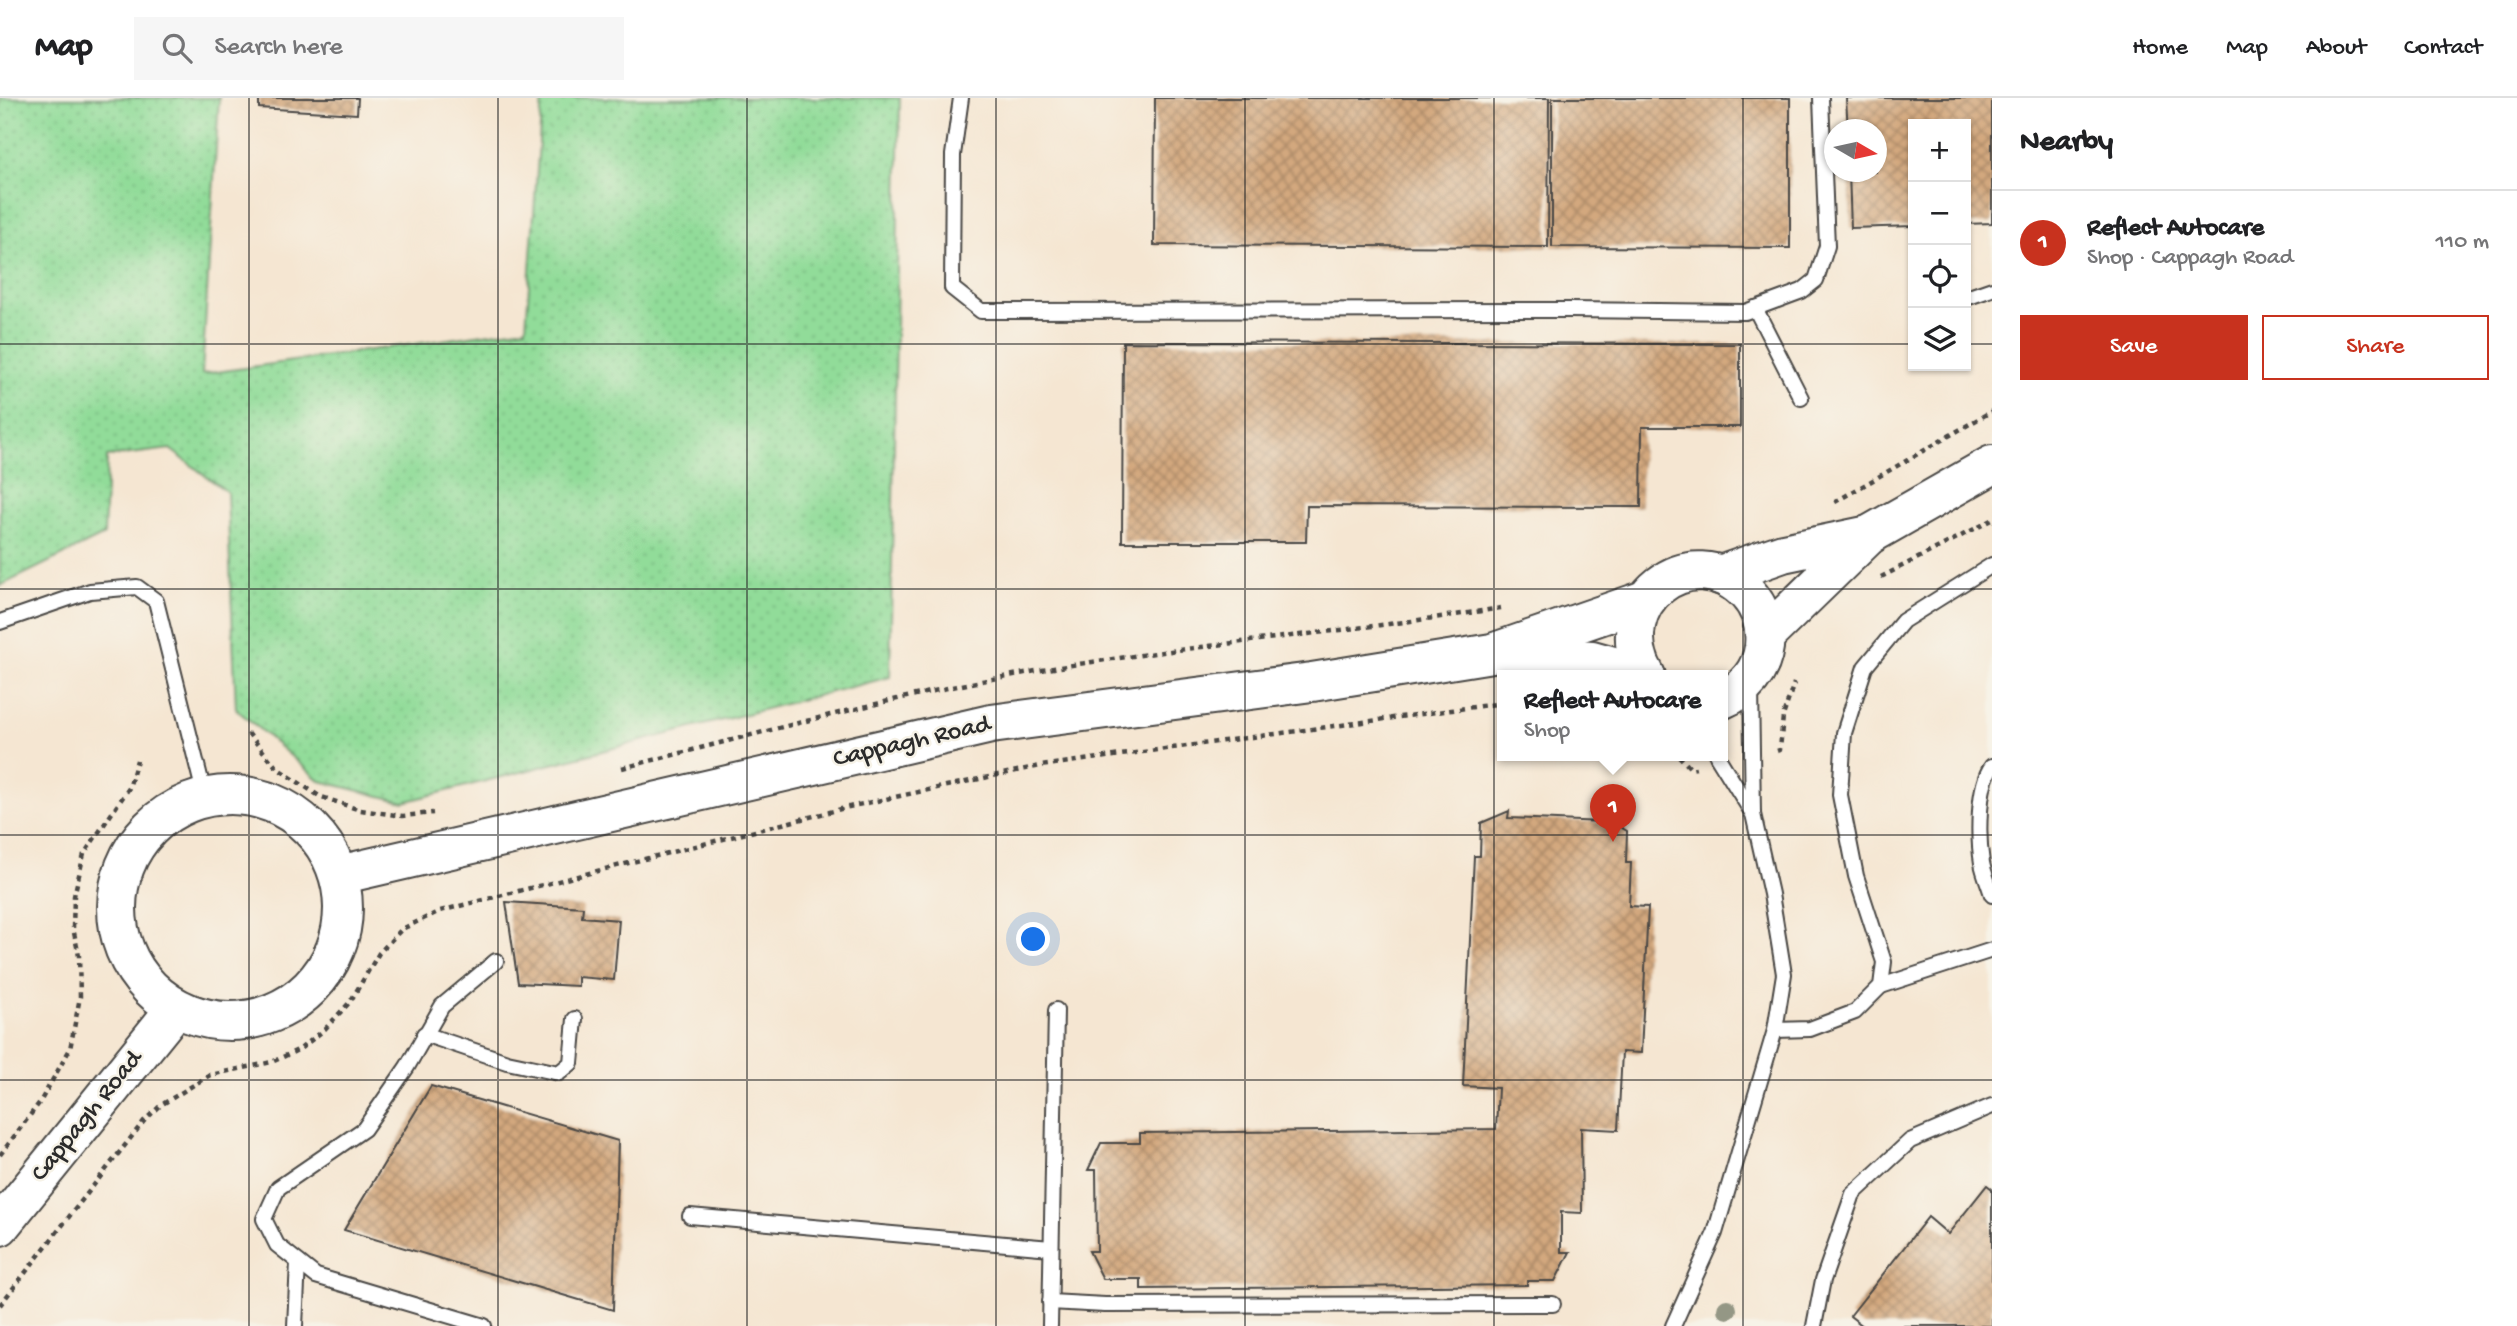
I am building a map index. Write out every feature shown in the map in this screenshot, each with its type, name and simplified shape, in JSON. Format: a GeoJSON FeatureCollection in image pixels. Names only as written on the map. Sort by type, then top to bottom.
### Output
{"type":"FeatureCollection","features":[{"type":"Feature","properties":{"kind":"street","name":"Cappagh Road"},"geometry":{"type":"LineString","coordinates":[[1765,636],[1869,535],[1992,466]]}},
{"type":"Feature","properties":{"kind":"street","name":"Cappagh Road"},"geometry":{"type":"LineString","coordinates":[[1642,670],[1637,661],[1633,640],[1636,619],[1645,600],[1660,584],[1679,575],[1699,572],[1720,575],[1783,553],[1869,535]]}},
{"type":"Feature","properties":{"kind":"street"},"geometry":{"type":"LineString","coordinates":[[1720,575],[1739,585],[1753,600],[1762,617],[1765,636],[1763,656],[1737,689]]}},
{"type":"Feature","properties":{"kind":"street","name":"Cappagh Road"},"geometry":{"type":"LineString","coordinates":[[339,875],[991,724],[1312,682],[1492,653],[1645,600]]}},
{"type":"Feature","properties":{"kind":"street","name":"Cappagh Road"},"geometry":{"type":"LineString","coordinates":[[1492,653],[1592,660],[1627,670]]}},
{"type":"Feature","properties":{"kind":"street"},"geometry":{"type":"LineString","coordinates":[[243,795],[279,806],[306,824],[327,848],[339,875],[344,915],[337,949],[315,984],[282,1009],[248,1021],[215,1021],[176,1008],[159,998],[138,975],[121,940],[117,900],[127,862],[146,831],[174,809],[205,797],[243,795]]}},
{"type":"Feature","properties":{"kind":"street","name":"Cappagh Road"},"geometry":{"type":"LineString","coordinates":[[0,1226],[176,1008]]}},
{"type":"Feature","properties":{"kind":"lane"},"geometry":{"type":"LineString","coordinates":[[961,98],[953,155],[952,288],[981,311],[1745,312],[1802,291],[1816,279],[1827,246],[1821,98]]}},
{"type":"Feature","properties":{"kind":"lane"},"geometry":{"type":"LineString","coordinates":[[1971,296],[1992,289]]}},
{"type":"Feature","properties":{"kind":"lane"},"geometry":{"type":"LineString","coordinates":[[1755,308],[1801,398]]}},
{"type":"Feature","properties":{"kind":"lane"},"geometry":{"type":"LineString","coordinates":[[1881,986],[1884,962],[1856,876],[1840,795],[1844,733],[1865,667],[1903,621],[1992,565]]}},
{"type":"Feature","properties":{"kind":"lane"},"geometry":{"type":"LineString","coordinates":[[0,622],[90,591],[137,587],[156,601],[205,797]]}},
{"type":"Feature","properties":{"kind":"lane"},"geometry":{"type":"LineString","coordinates":[[1672,1326],[1715,1233],[1774,1030],[1784,974],[1771,894],[1753,814],[1737,689]]}},
{"type":"Feature","properties":{"kind":"lane"},"geometry":{"type":"LineString","coordinates":[[1720,761],[1753,814]]}},
{"type":"Feature","properties":{"kind":"lane"},"geometry":{"type":"LineString","coordinates":[[1992,766],[1987,773],[1979,822],[1982,865],[1992,895]]}},
{"type":"Feature","properties":{"kind":"lane"},"geometry":{"type":"LineString","coordinates":[[1774,1030],[1810,1029],[1855,1012],[1881,986],[1992,950]]}},
{"type":"Feature","properties":{"kind":"lane"},"geometry":{"type":"LineString","coordinates":[[484,1326],[316,1276],[277,1245],[264,1219],[278,1188],[364,1129],[407,1067],[442,1006],[496,961]]}},
{"type":"Feature","properties":{"kind":"lane"},"geometry":{"type":"LineString","coordinates":[[1050,1326],[1056,1010]]}},
{"type":"Feature","properties":{"kind":"lane"},"geometry":{"type":"LineString","coordinates":[[424,1034],[507,1062],[559,1073],[570,1063],[575,1019]]}},
{"type":"Feature","properties":{"kind":"lane"},"geometry":{"type":"LineString","coordinates":[[1814,1326],[1823,1280],[1853,1194],[1910,1141],[1992,1106]]}},
{"type":"Feature","properties":{"kind":"lane"},"geometry":{"type":"LineString","coordinates":[[690,1216],[1051,1248]]}},
{"type":"Feature","properties":{"kind":"lane"},"geometry":{"type":"LineString","coordinates":[[295,1326],[298,1262]]}},
{"type":"Feature","properties":{"kind":"lane"},"geometry":{"type":"LineString","coordinates":[[1050,1302],[1105,1305],[1553,1304]]}},
{"type":"Feature","properties":{"kind":"path"},"geometry":{"type":"LineString","coordinates":[[1829,505],[1992,411]]}},
{"type":"Feature","properties":{"kind":"path"},"geometry":{"type":"LineString","coordinates":[[1878,579],[1992,520]]}},
{"type":"Feature","properties":{"kind":"path"},"geometry":{"type":"LineString","coordinates":[[620,769],[905,697],[1010,676],[1174,651],[1505,608]]}},
{"type":"Feature","properties":{"kind":"path"},"geometry":{"type":"LineString","coordinates":[[1780,750],[1783,716],[1798,673]]}},
{"type":"Feature","properties":{"kind":"path"},"geometry":{"type":"LineString","coordinates":[[0,1305],[144,1121],[160,1105],[210,1075],[272,1062],[300,1049],[324,1030],[350,1002],[379,953],[402,929],[440,911],[853,806],[1040,766],[1497,704]]}},
{"type":"Feature","properties":{"kind":"path"},"geometry":{"type":"LineString","coordinates":[[248,733],[277,768],[319,796],[360,810],[403,816],[444,811]]}},
{"type":"Feature","properties":{"kind":"path"},"geometry":{"type":"LineString","coordinates":[[0,1155],[40,1102],[69,1049],[80,997],[79,956],[73,928],[74,896],[84,854],[129,788],[136,760]]}},
{"type":"Feature","properties":{"kind":"path"},"geometry":{"type":"LineString","coordinates":[[1684,761],[1691,769]]}},
{"type":"Feature","properties":{"kind":"green space"},"geometry":{"type":"Polygon","coordinates":[[[0,98],[219,98],[202,374],[526,328],[542,98],[900,98],[890,677],[404,802],[320,781],[236,709],[227,492],[170,449],[107,457],[104,535],[0,586],[0,98]]]}},
{"type":"Feature","properties":{"kind":"building"},"geometry":{"type":"Polygon","coordinates":[[[259,98],[358,98],[357,114],[259,108],[259,98]]]}},
{"type":"Feature","properties":{"kind":"building"},"geometry":{"type":"Polygon","coordinates":[[[1155,98],[1549,98],[1548,247],[1154,245],[1155,98]]]}},
{"type":"Feature","properties":{"kind":"building"},"geometry":{"type":"Polygon","coordinates":[[[1552,98],[1790,98],[1790,248],[1552,247],[1552,98]]]}},
{"type":"Feature","properties":{"kind":"building"},"geometry":{"type":"Polygon","coordinates":[[[1846,98],[1992,98],[1992,223],[1971,224],[1971,119],[1908,119],[1908,226],[1851,228],[1849,182],[1887,182],[1887,119],[1847,119],[1846,98]]]}},
{"type":"Feature","properties":{"kind":"building"},"geometry":{"type":"Polygon","coordinates":[[[1123,342],[1740,344],[1740,427],[1642,427],[1641,507],[1307,506],[1306,542],[1122,542],[1123,342]]]}},
{"type":"Feature","properties":{"kind":"building"},"geometry":{"type":"Polygon","coordinates":[[[1509,811],[1508,818],[1602,822],[1601,816],[1627,831],[1626,863],[1631,863],[1629,906],[1648,907],[1641,1053],[1622,1052],[1618,1130],[1581,1128],[1582,1213],[1561,1212],[1561,1252],[1570,1252],[1555,1281],[1527,1281],[1527,1285],[1141,1289],[1141,1279],[1103,1279],[1089,1251],[1097,1251],[1096,1170],[1088,1170],[1101,1143],[1140,1143],[1140,1133],[1496,1129],[1498,1088],[1463,1086],[1474,856],[1480,856],[1481,823],[1509,811]]]}},
{"type":"Feature","properties":{"kind":"building"},"geometry":{"type":"Polygon","coordinates":[[[506,902],[583,907],[582,917],[619,920],[614,980],[578,977],[578,986],[518,983],[506,902]]]}},
{"type":"Feature","properties":{"kind":"building"},"geometry":{"type":"Polygon","coordinates":[[[431,1086],[618,1141],[613,1310],[344,1230],[431,1086]]]}},
{"type":"Feature","properties":{"kind":"building"},"geometry":{"type":"Polygon","coordinates":[[[1987,1185],[1992,1189],[1992,1326],[1863,1326],[1850,1316],[1928,1217],[1948,1234],[1987,1185]]]}},
{"type":"Feature","properties":{"kind":"place","name":"Reflect Autocare"},"geometry":{"type":"Point","coordinates":[1613,842]}}]}
